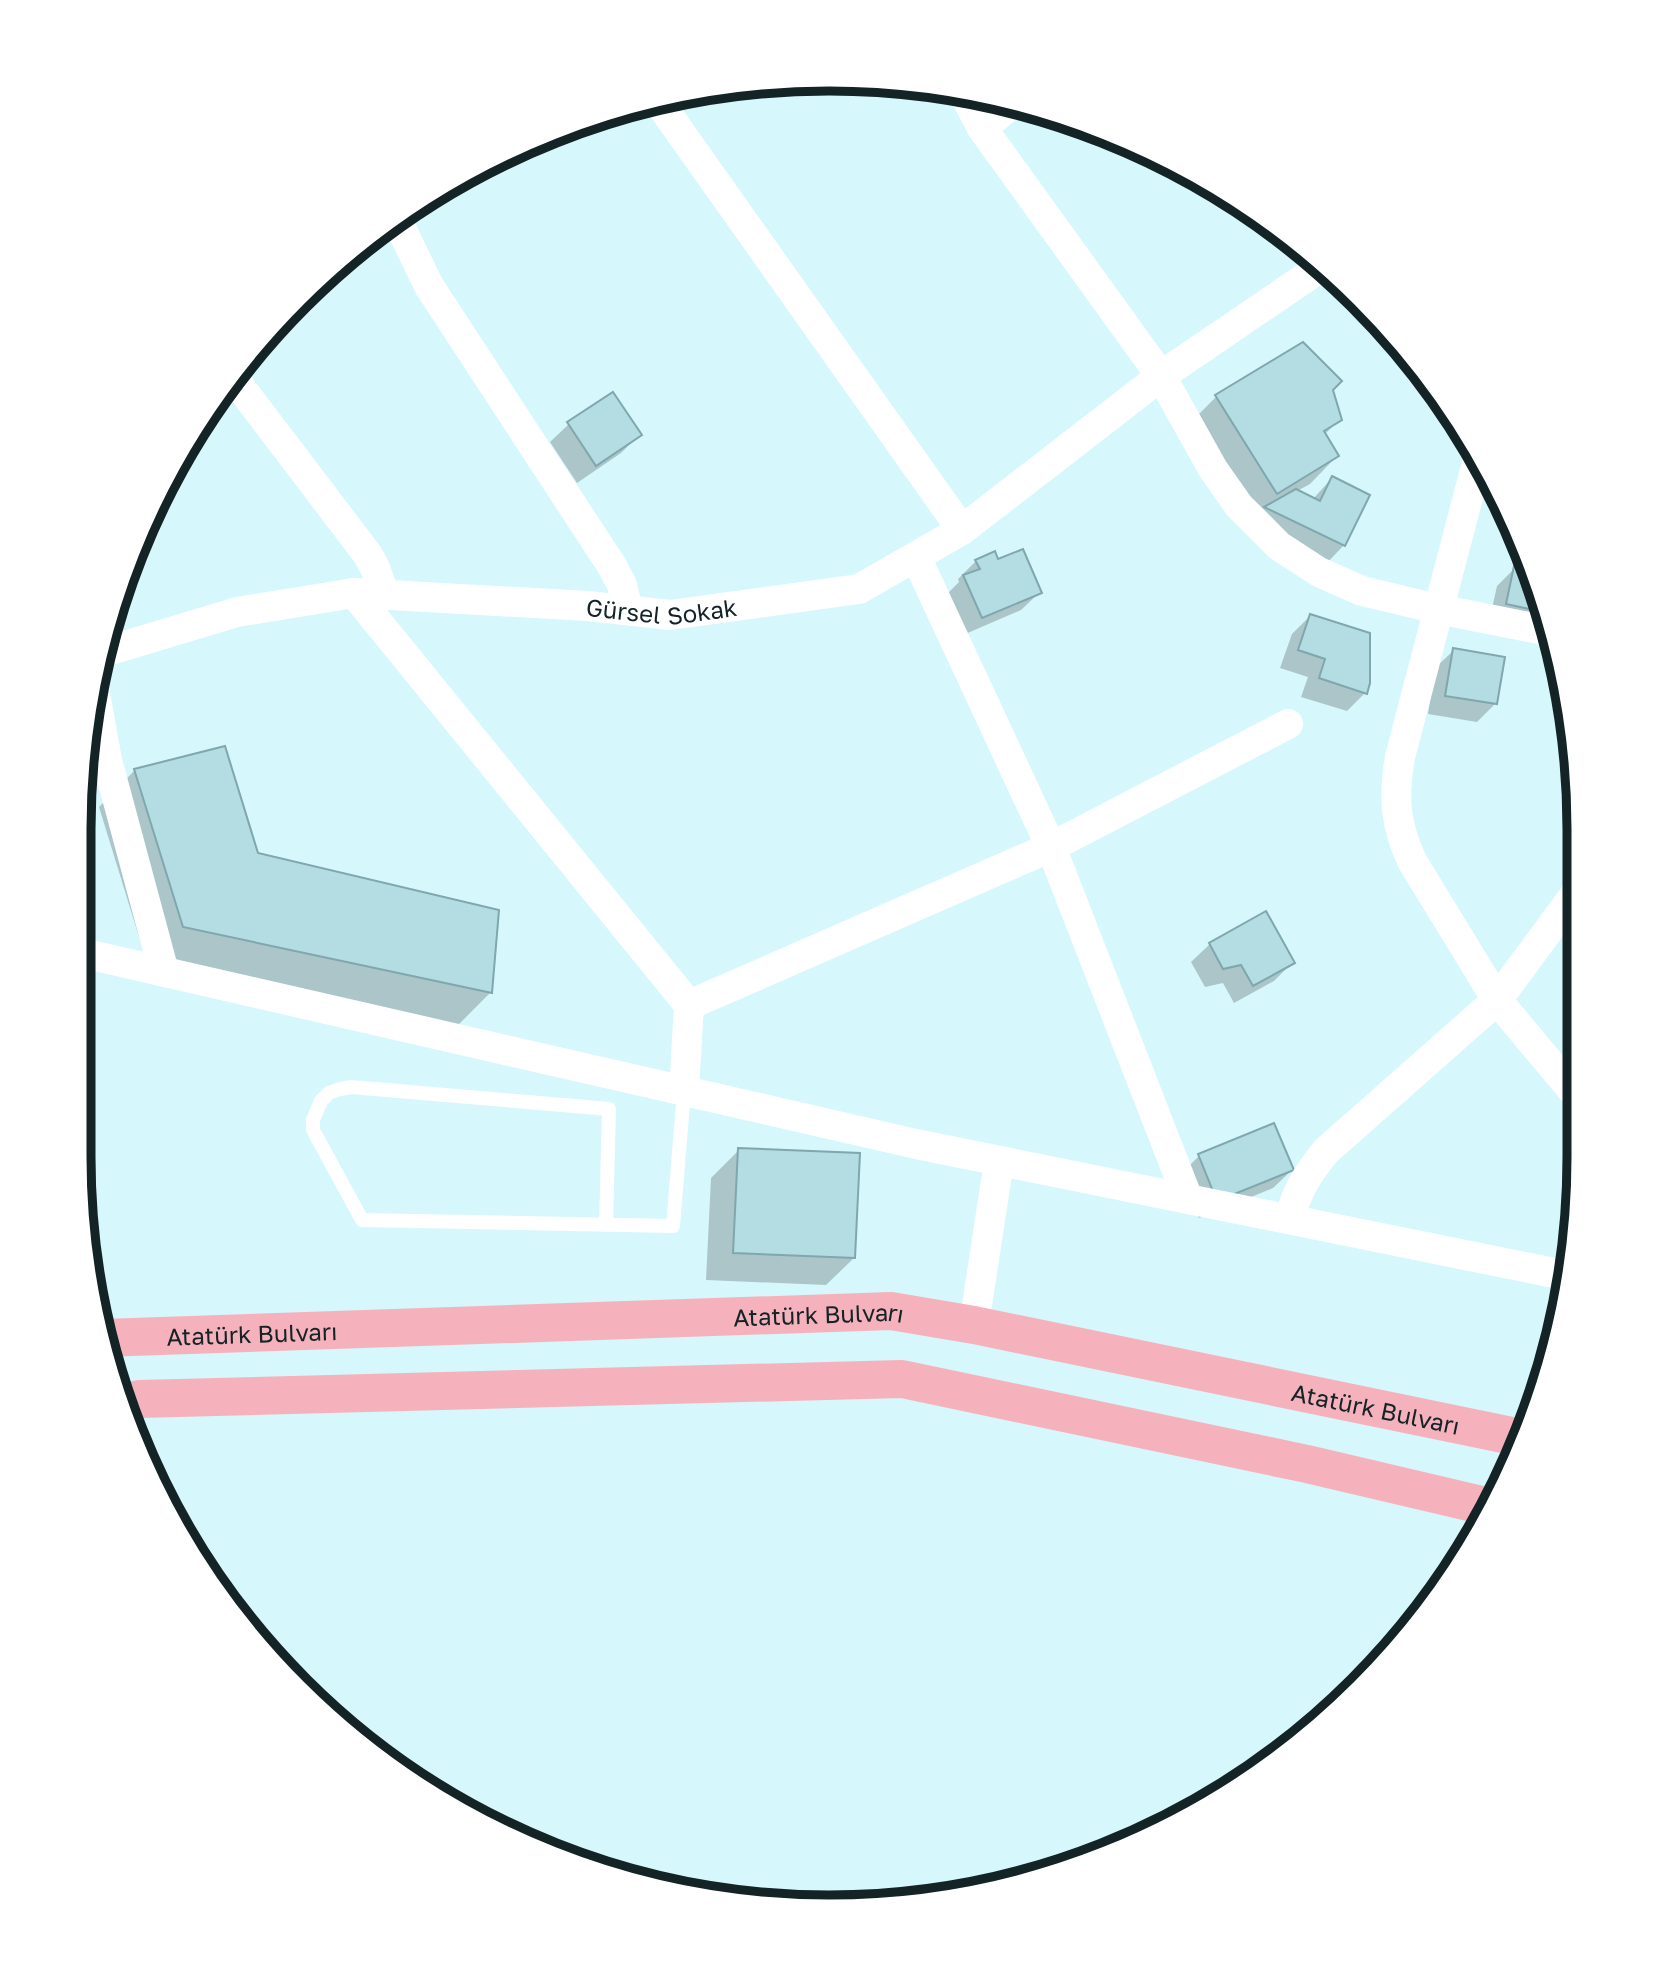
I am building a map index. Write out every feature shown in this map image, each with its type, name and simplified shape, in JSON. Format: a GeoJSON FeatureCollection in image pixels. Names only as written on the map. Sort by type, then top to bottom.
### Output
{"type":"FeatureCollection","features":[{"type":"Feature","properties":{"kind":"main road","name":"Atatürk Bulvarı"},"geometry":{"type":"LineString","coordinates":[[114,1338],[891,1311],[974,1325],[1512,1436]]}},
{"type":"Feature","properties":{"kind":"main road"},"geometry":{"type":"LineString","coordinates":[[132,1400],[902,1379],[1307,1464],[1479,1505]]}},
{"type":"Feature","properties":{"kind":"street"},"geometry":{"type":"LineString","coordinates":[[970,104],[982,128],[1161,376],[1213,469],[1239,506],[1279,547],[1319,572],[1362,591],[1539,629]]}},
{"type":"Feature","properties":{"kind":"street"},"geometry":{"type":"LineString","coordinates":[[664,110],[962,530]]}},
{"type":"Feature","properties":{"kind":"street"},"geometry":{"type":"LineString","coordinates":[[982,128],[1002,112]]}},
{"type":"Feature","properties":{"kind":"street"},"geometry":{"type":"LineString","coordinates":[[401,228],[429,286],[612,566],[622,585],[628,610]]}},
{"type":"Feature","properties":{"kind":"street","name":"Gürsel Sokak"},"geometry":{"type":"LineString","coordinates":[[113,649],[237,612],[369,593],[588,606],[670,615],[859,589],[962,530],[1161,376],[1314,272]]}},
{"type":"Feature","properties":{"kind":"street"},"geometry":{"type":"LineString","coordinates":[[240,386],[368,555],[375,568],[369,593],[689,1005],[684,1091]]}},
{"type":"Feature","properties":{"kind":"street"},"geometry":{"type":"LineString","coordinates":[[1474,472],[1398,768],[1395,802],[1398,822],[1412,861],[1497,1000],[1567,1084]]}},
{"type":"Feature","properties":{"kind":"street"},"geometry":{"type":"LineString","coordinates":[[916,557],[1051,847],[1188,1199]]}},
{"type":"Feature","properties":{"kind":"street"},"geometry":{"type":"LineString","coordinates":[[99,718],[107,760],[163,972]]}},
{"type":"Feature","properties":{"kind":"street"},"geometry":{"type":"LineString","coordinates":[[689,1005],[1051,847],[1288,724]]}},
{"type":"Feature","properties":{"kind":"street"},"geometry":{"type":"LineString","coordinates":[[1289,1220],[1297,1192],[1309,1171],[1326,1151],[1497,1000],[1567,905]]}},
{"type":"Feature","properties":{"kind":"street"},"geometry":{"type":"LineString","coordinates":[[91,955],[916,1144],[1558,1274]]}},
{"type":"Feature","properties":{"kind":"street"},"geometry":{"type":"LineString","coordinates":[[974,1325],[999,1161]]}},
{"type":"Feature","properties":{"kind":"lane"},"geometry":{"type":"LineString","coordinates":[[606,1225],[609,1109],[351,1087],[329,1093],[316,1110],[313,1130],[362,1220],[606,1225],[673,1226],[684,1091]]}},
{"type":"Feature","properties":{"kind":"building"},"geometry":{"type":"Polygon","coordinates":[[[1303,342],[1342,381],[1333,390],[1342,420],[1324,431],[1339,456],[1277,494],[1215,395],[1303,342]]]}},
{"type":"Feature","properties":{"kind":"building"},"geometry":{"type":"Polygon","coordinates":[[[613,392],[642,435],[596,466],[567,422],[613,392]]]}},
{"type":"Feature","properties":{"kind":"building"},"geometry":{"type":"Polygon","coordinates":[[[1332,476],[1370,495],[1345,546],[1264,507],[1296,489],[1320,501],[1332,476]]]}},
{"type":"Feature","properties":{"kind":"building"},"geometry":{"type":"Polygon","coordinates":[[[1023,549],[1042,593],[982,618],[963,575],[980,569],[975,560],[995,551],[998,559],[1023,549]]]}},
{"type":"Feature","properties":{"kind":"building"},"geometry":{"type":"Polygon","coordinates":[[[1514,566],[1518,567],[1533,610],[1506,604],[1514,566]]]}},
{"type":"Feature","properties":{"kind":"building"},"geometry":{"type":"Polygon","coordinates":[[[1310,614],[1370,633],[1370,683],[1367,694],[1319,678],[1325,659],[1298,650],[1310,614]]]}},
{"type":"Feature","properties":{"kind":"building"},"geometry":{"type":"Polygon","coordinates":[[[1453,648],[1505,657],[1497,704],[1445,696],[1453,648]]]}},
{"type":"Feature","properties":{"kind":"building"},"geometry":{"type":"Polygon","coordinates":[[[225,746],[258,853],[499,910],[492,993],[183,927],[134,769],[225,746]]]}},
{"type":"Feature","properties":{"kind":"building"},"geometry":{"type":"Polygon","coordinates":[[[1266,911],[1295,963],[1253,986],[1241,965],[1223,969],[1209,943],[1266,911]]]}},
{"type":"Feature","properties":{"kind":"building"},"geometry":{"type":"Polygon","coordinates":[[[1274,1123],[1294,1170],[1217,1201],[1198,1154],[1274,1123]]]}},
{"type":"Feature","properties":{"kind":"building"},"geometry":{"type":"Polygon","coordinates":[[[738,1148],[860,1153],[855,1258],[733,1253],[738,1148]]]}}]}
